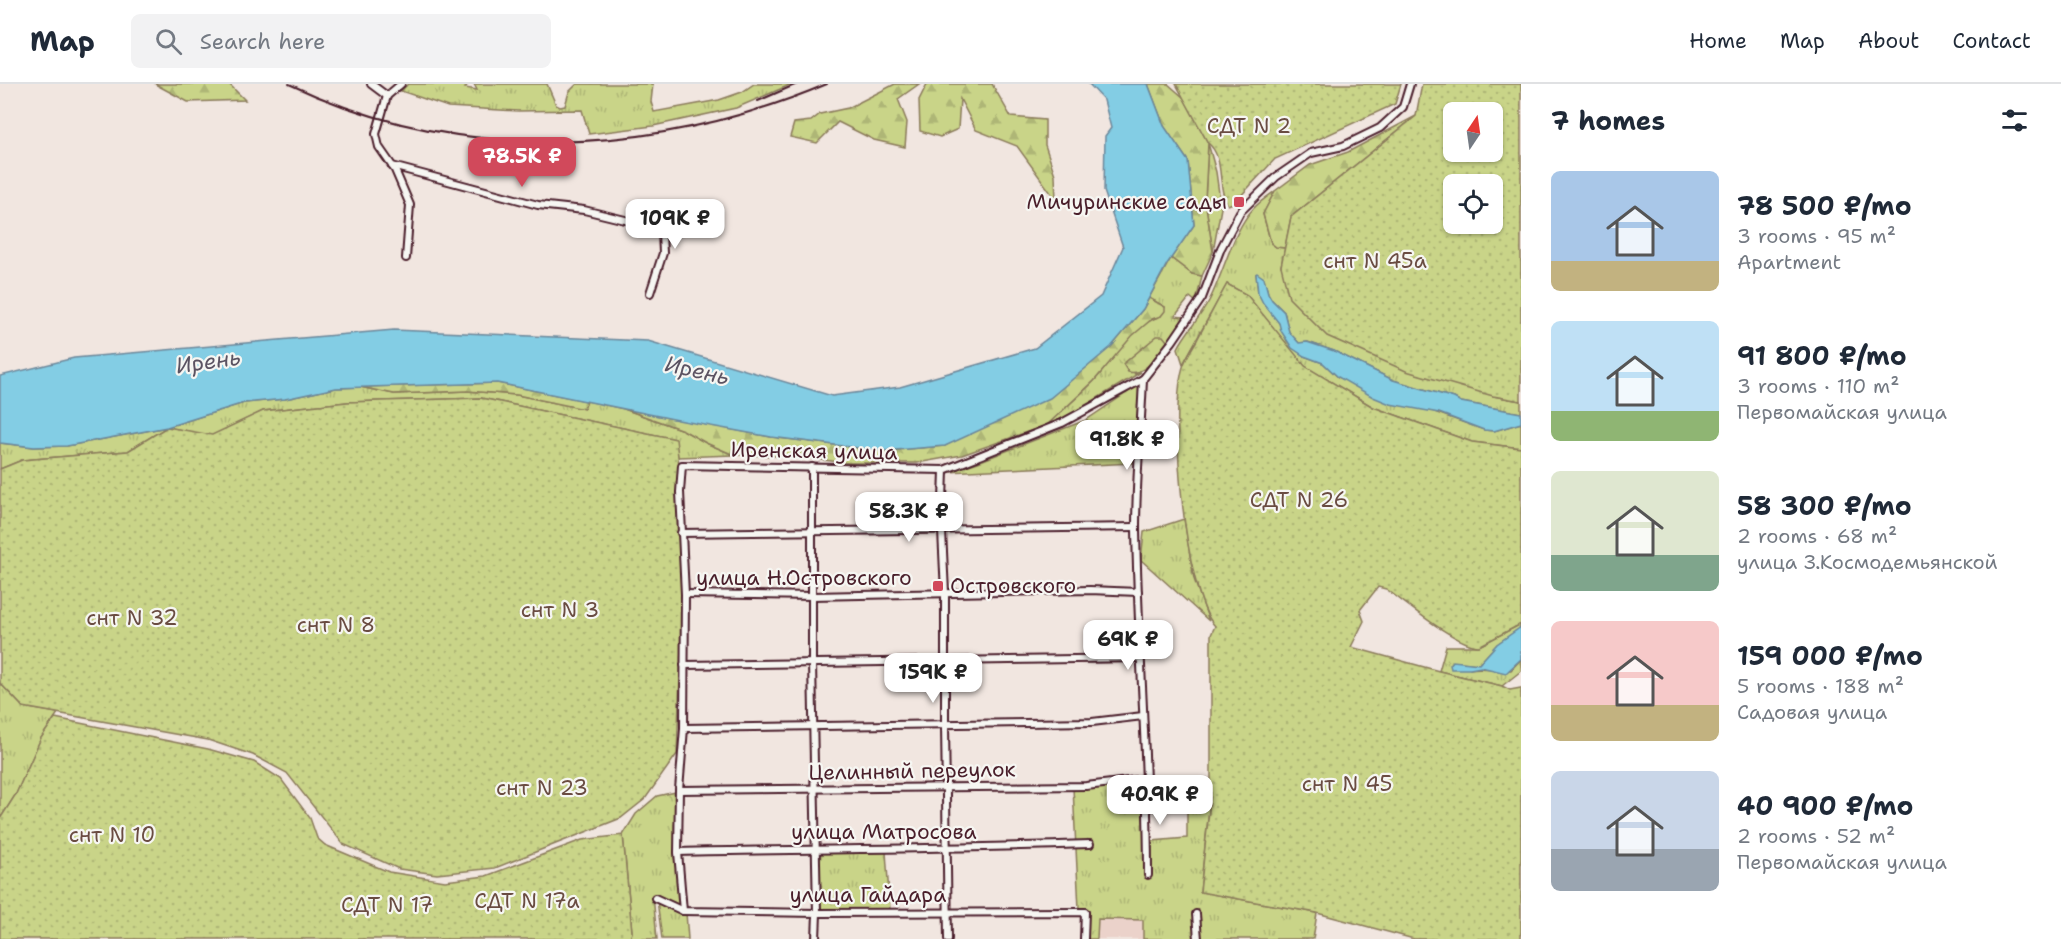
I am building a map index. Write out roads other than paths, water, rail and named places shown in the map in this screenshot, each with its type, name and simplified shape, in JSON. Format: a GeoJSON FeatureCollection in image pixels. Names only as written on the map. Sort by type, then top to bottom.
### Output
{"type":"FeatureCollection","features":[{"type":"Feature","properties":{"kind":"street"},"geometry":{"type":"LineString","coordinates":[[370,84],[387,96]]}},
{"type":"Feature","properties":{"kind":"street"},"geometry":{"type":"LineString","coordinates":[[401,84],[387,96],[377,126],[376,140],[392,166],[410,205],[406,258]]}},
{"type":"Feature","properties":{"kind":"street"},"geometry":{"type":"LineString","coordinates":[[948,939],[945,594],[942,531],[945,470],[1062,423],[1143,379],[1203,298],[1221,248],[1240,212],[1276,177],[1311,153],[1343,146],[1380,128],[1403,107],[1410,84]]}},
{"type":"Feature","properties":{"kind":"street"},"geometry":{"type":"LineString","coordinates":[[392,166],[538,205],[584,210],[647,225],[662,233],[663,244],[663,253],[650,293]]}},
{"type":"Feature","properties":{"kind":"street"},"geometry":{"type":"LineString","coordinates":[[1143,379],[1136,526],[1149,875]]}},
{"type":"Feature","properties":{"kind":"street","name":"Иренская улица"},"geometry":{"type":"LineString","coordinates":[[681,533],[682,465],[945,470]]}},
{"type":"Feature","properties":{"kind":"street"},"geometry":{"type":"LineString","coordinates":[[812,467],[812,663],[818,913],[816,939]]}},
{"type":"Feature","properties":{"kind":"street"},"geometry":{"type":"LineString","coordinates":[[683,911],[678,852],[678,790],[684,728],[685,594],[681,533],[942,531],[1136,526]]}},
{"type":"Feature","properties":{"kind":"street","name":"улица Н.Островского"},"geometry":{"type":"LineString","coordinates":[[685,594],[813,596],[1090,590],[1138,592]]}},
{"type":"Feature","properties":{"kind":"street"},"geometry":{"type":"LineString","coordinates":[[684,665],[1140,658]]}},
{"type":"Feature","properties":{"kind":"street"},"geometry":{"type":"LineString","coordinates":[[684,728],[1092,722],[1143,716]]}},
{"type":"Feature","properties":{"kind":"street","name":"Целинный переулок"},"geometry":{"type":"LineString","coordinates":[[678,790],[1086,786],[1146,779]]}},
{"type":"Feature","properties":{"kind":"street","name":"улица Матросова"},"geometry":{"type":"LineString","coordinates":[[678,852],[947,849],[1090,844]]}},
{"type":"Feature","properties":{"kind":"street","name":"улица Гайдара"},"geometry":{"type":"LineString","coordinates":[[655,898],[683,911],[1085,912],[1084,939]]}},
{"type":"Feature","properties":{"kind":"street"},"geometry":{"type":"LineString","coordinates":[[1196,914],[1198,939]]}},
{"type":"Feature","properties":{"kind":"water","name":"Ирень"},"geometry":{"type":"Polygon","coordinates":[[[1089,84],[1148,84],[1164,126],[1188,161],[1194,225],[1167,264],[1143,309],[1111,347],[1050,398],[945,446],[883,451],[771,437],[497,383],[336,388],[285,399],[244,403],[167,427],[67,446],[34,447],[0,443],[0,376],[74,358],[394,330],[648,341],[832,396],[900,387],[1035,348],[1101,296],[1123,247],[1104,191],[1105,136],[1111,128],[1104,100],[1089,84]]]}},
{"type":"Feature","properties":{"kind":"water"},"geometry":{"type":"Polygon","coordinates":[[[1257,273],[1264,278],[1272,300],[1284,312],[1289,332],[1299,343],[1307,342],[1334,351],[1393,380],[1461,402],[1521,413],[1521,423],[1494,431],[1484,430],[1439,413],[1390,404],[1373,397],[1338,377],[1323,363],[1304,356],[1292,348],[1281,331],[1279,323],[1258,293],[1257,273]]]}},
{"type":"Feature","properties":{"kind":"water"},"geometry":{"type":"Polygon","coordinates":[[[1521,627],[1521,659],[1506,673],[1481,667],[1451,669],[1450,665],[1453,661],[1479,664],[1497,644],[1521,627]]]}},
{"type":"Feature","properties":{"kind":"railway"},"geometry":{"type":"LineString","coordinates":[[289,84],[354,110],[421,128],[489,139],[558,142],[626,137],[694,126],[761,108],[827,84]]}},
{"type":"Feature","properties":{"kind":"railway"},"geometry":{"type":"LineString","coordinates":[[758,101],[797,84]]}},
{"type":"Feature","properties":{"kind":"place","name":"Мичуринские сады"},"geometry":{"type":"Point","coordinates":[1239,202]}},
{"type":"Feature","properties":{"kind":"place","name":"Островского"},"geometry":{"type":"Point","coordinates":[938,586]}},
{"type":"Feature","properties":{"kind":"park label","name":"СДТ N 2"},"geometry":{"type":"Point","coordinates":[1249,126]}},
{"type":"Feature","properties":{"kind":"park label","name":"снт N 45а"},"geometry":{"type":"Point","coordinates":[1375,261]}},
{"type":"Feature","properties":{"kind":"park label","name":"СДТ N 26"},"geometry":{"type":"Point","coordinates":[1299,500]}},
{"type":"Feature","properties":{"kind":"park label","name":"снт N 3"},"geometry":{"type":"Point","coordinates":[560,610]}},
{"type":"Feature","properties":{"kind":"park label","name":"снт N 32"},"geometry":{"type":"Point","coordinates":[132,618]}},
{"type":"Feature","properties":{"kind":"park label","name":"снт N 8"},"geometry":{"type":"Point","coordinates":[336,625]}},
{"type":"Feature","properties":{"kind":"park label","name":"снт N 45"},"geometry":{"type":"Point","coordinates":[1347,784]}},
{"type":"Feature","properties":{"kind":"park label","name":"снт N 23"},"geometry":{"type":"Point","coordinates":[542,788]}},
{"type":"Feature","properties":{"kind":"park label","name":"снт N 10"},"geometry":{"type":"Point","coordinates":[112,835]}},
{"type":"Feature","properties":{"kind":"park label","name":"СДТ N 17а"},"geometry":{"type":"Point","coordinates":[527,901]}},
{"type":"Feature","properties":{"kind":"park label","name":"СДТ N 17"},"geometry":{"type":"Point","coordinates":[387,905]}}]}
